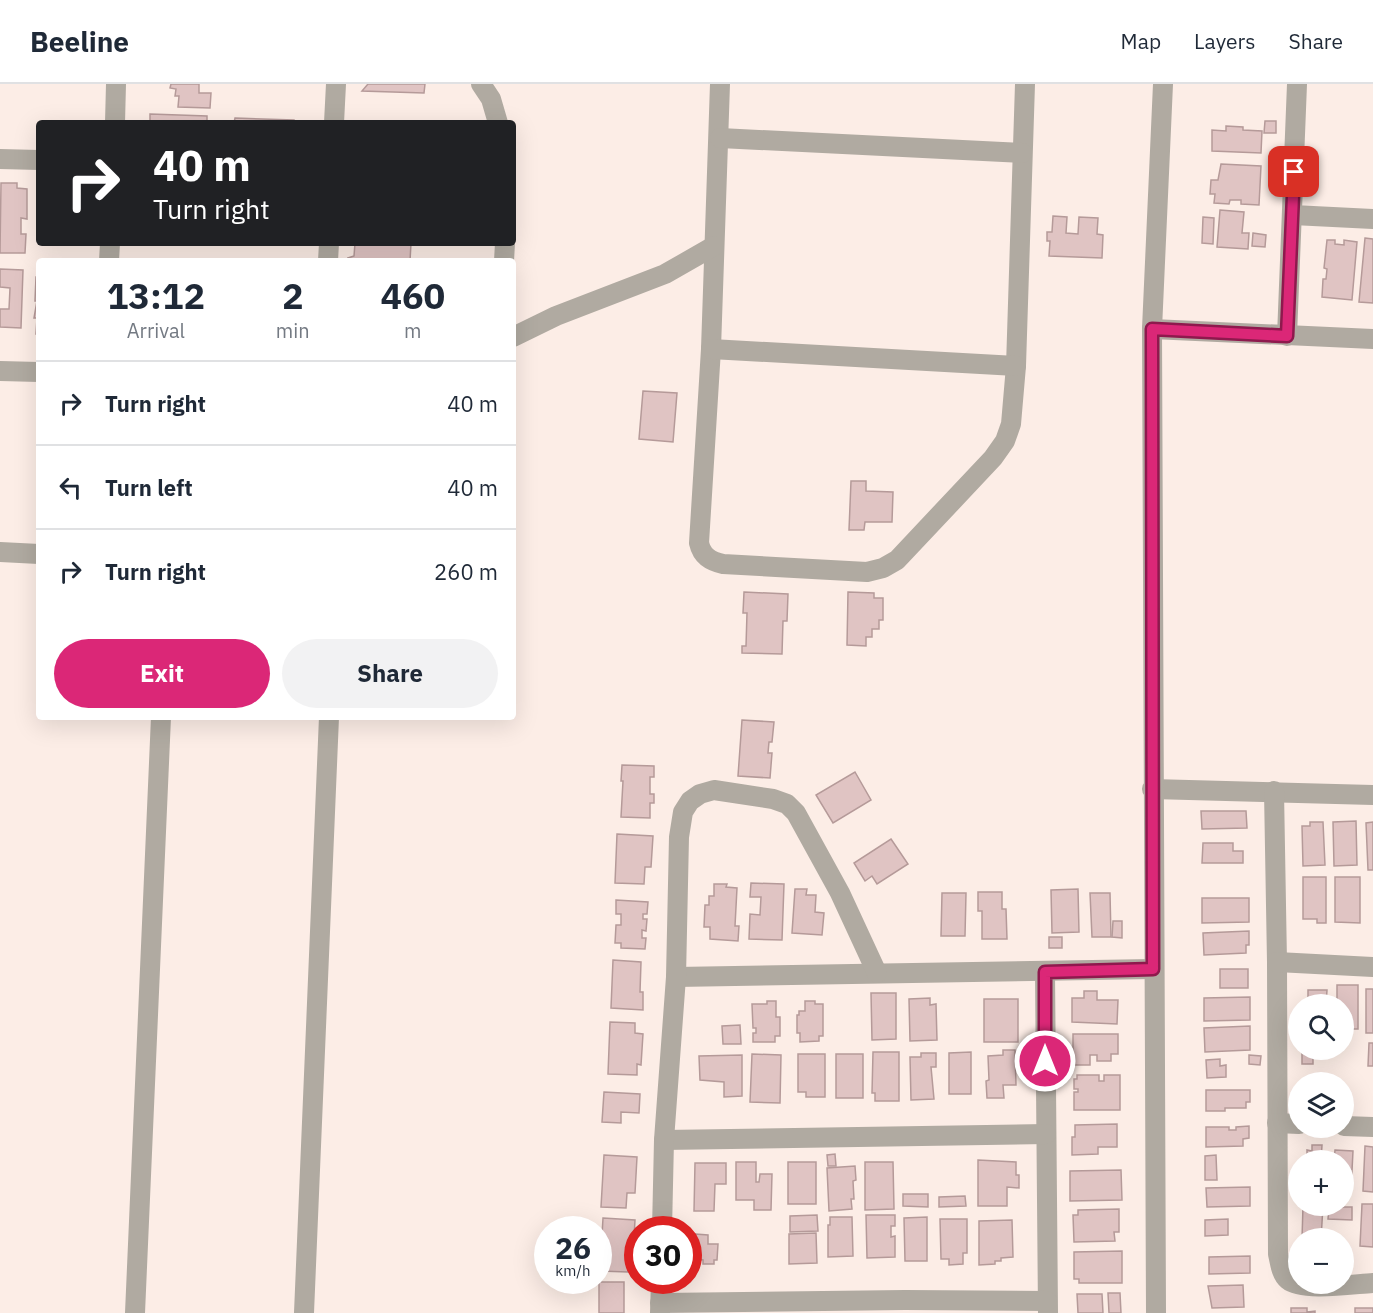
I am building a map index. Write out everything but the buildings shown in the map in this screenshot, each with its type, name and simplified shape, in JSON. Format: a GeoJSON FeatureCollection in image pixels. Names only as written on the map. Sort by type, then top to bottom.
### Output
{"type":"FeatureCollection","features":[{"type":"Feature","properties":{"kind":"street"},"geometry":{"type":"LineString","coordinates":[[115,120],[116,84]]}},
{"type":"Feature","properties":{"kind":"street"},"geometry":{"type":"LineString","coordinates":[[334,120],[336,84]]}},
{"type":"Feature","properties":{"kind":"street"},"geometry":{"type":"LineString","coordinates":[[481,84],[492,99],[497,120]]}},
{"type":"Feature","properties":{"kind":"street"},"geometry":{"type":"LineString","coordinates":[[720,84],[720,138],[711,349],[700,550],[712,562],[723,564],[867,572],[883,568],[897,560],[993,458],[1005,441],[1011,424],[1016,366],[1025,84]]}},
{"type":"Feature","properties":{"kind":"street"},"geometry":{"type":"LineString","coordinates":[[1156,1313],[1152,789],[1152,329],[1163,84]]}},
{"type":"Feature","properties":{"kind":"street"},"geometry":{"type":"LineString","coordinates":[[1287,336],[1297,84]]}},
{"type":"Feature","properties":{"kind":"street"},"geometry":{"type":"LineString","coordinates":[[720,138],[1022,153]]}},
{"type":"Feature","properties":{"kind":"street"},"geometry":{"type":"LineString","coordinates":[[0,159],[36,160]]}},
{"type":"Feature","properties":{"kind":"street"},"geometry":{"type":"LineString","coordinates":[[1293,215],[1373,219]]}},
{"type":"Feature","properties":{"kind":"street"},"geometry":{"type":"LineString","coordinates":[[516,336],[556,316],[664,274],[714,246]]}},
{"type":"Feature","properties":{"kind":"street"},"geometry":{"type":"LineString","coordinates":[[1152,329],[1373,339]]}},
{"type":"Feature","properties":{"kind":"street"},"geometry":{"type":"LineString","coordinates":[[711,349],[1016,366]]}},
{"type":"Feature","properties":{"kind":"street"},"geometry":{"type":"LineString","coordinates":[[0,371],[36,372]]}},
{"type":"Feature","properties":{"kind":"street"},"geometry":{"type":"LineString","coordinates":[[0,552],[36,554]]}},
{"type":"Feature","properties":{"kind":"street"},"geometry":{"type":"LineString","coordinates":[[135,1313],[161,720]]}},
{"type":"Feature","properties":{"kind":"street"},"geometry":{"type":"LineString","coordinates":[[304,1313],[329,720]]}},
{"type":"Feature","properties":{"kind":"street"},"geometry":{"type":"LineString","coordinates":[[1152,789],[1373,795]]}},
{"type":"Feature","properties":{"kind":"street"},"geometry":{"type":"LineString","coordinates":[[662,1216],[664,1140],[676,977],[679,837],[683,812],[690,801],[700,794],[714,790],[773,799],[787,804],[796,813],[840,893],[877,973]]}},
{"type":"Feature","properties":{"kind":"street"},"geometry":{"type":"LineString","coordinates":[[1274,791],[1278,1254],[1281,1269],[1288,1280],[1300,1286],[1373,1283]]}},
{"type":"Feature","properties":{"kind":"street"},"geometry":{"type":"LineString","coordinates":[[1277,962],[1373,967]]}},
{"type":"Feature","properties":{"kind":"street"},"geometry":{"type":"LineString","coordinates":[[676,977],[1153,969]]}},
{"type":"Feature","properties":{"kind":"street"},"geometry":{"type":"LineString","coordinates":[[660,1308],[1048,1307],[1045,972]]}},
{"type":"Feature","properties":{"kind":"street"},"geometry":{"type":"LineString","coordinates":[[1277,1123],[1288,1124]]}},
{"type":"Feature","properties":{"kind":"street"},"geometry":{"type":"LineString","coordinates":[[1354,1126],[1373,1127]]}},
{"type":"Feature","properties":{"kind":"street"},"geometry":{"type":"LineString","coordinates":[[664,1140],[1046,1134]]}},
{"type":"Feature","properties":{"kind":"route"},"geometry":{"type":"LineString","coordinates":[[1045,1061],[1045,972],[1153,969],[1152,329],[1287,336],[1294,172]]}}]}
